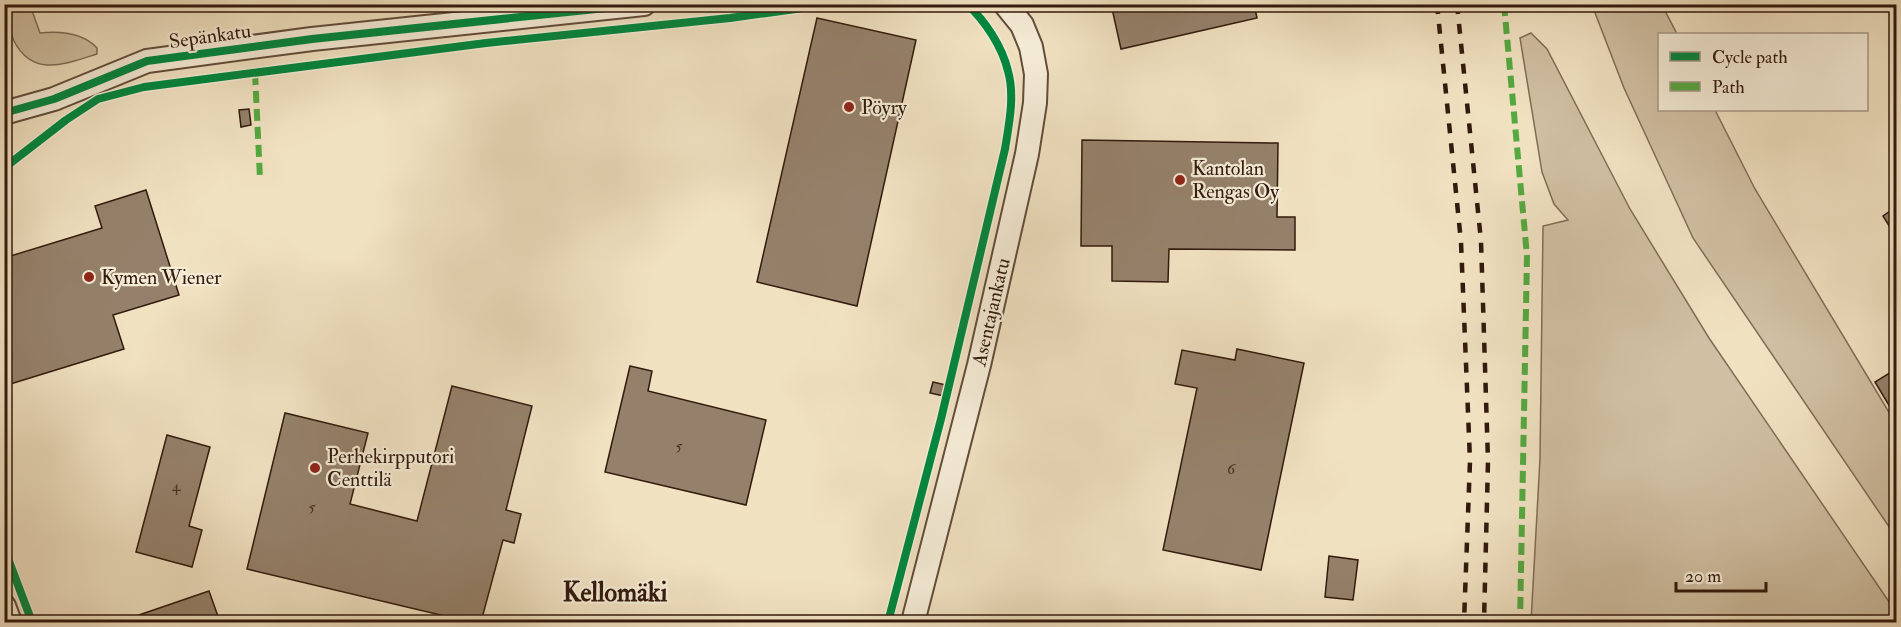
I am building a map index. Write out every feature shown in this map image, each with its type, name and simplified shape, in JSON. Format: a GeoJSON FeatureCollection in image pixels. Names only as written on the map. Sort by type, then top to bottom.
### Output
{"type":"FeatureCollection","features":[{"type":"Feature","properties":{"kind":"street","name":"Sepänkatu"},"geometry":{"type":"LineString","coordinates":[[4,113],[54,99],[147,61],[312,39],[644,4]]}},
{"type":"Feature","properties":{"kind":"street","name":"Asentajankatu"},"geometry":{"type":"LineString","coordinates":[[913,622],[979,365],[1027,154],[1035,102],[1036,74],[1032,47],[1022,25],[1005,4]]}},
{"type":"Feature","properties":{"kind":"street"},"geometry":{"type":"LineString","coordinates":[[4,606],[10,622]]}},
{"type":"Feature","properties":{"kind":"shaded area"},"geometry":{"type":"Polygon","coordinates":[[[4,5],[30,5],[40,33],[55,32],[78,36],[97,48],[97,54],[51,65],[30,60],[14,41],[7,23],[4,5]]]}},
{"type":"Feature","properties":{"kind":"shaded area"},"geometry":{"type":"Polygon","coordinates":[[[1592,5],[1662,5],[1676,33],[1658,33],[1658,111],[1716,111],[1755,189],[1896,424],[1896,537],[1693,238],[1624,88],[1592,5]]]}},
{"type":"Feature","properties":{"kind":"shaded area"},"geometry":{"type":"Polygon","coordinates":[[[1531,33],[1547,49],[1630,209],[1709,338],[1896,612],[1896,622],[1531,622],[1540,459],[1543,226],[1568,220],[1554,204],[1542,172],[1520,38],[1531,33]]]}},
{"type":"Feature","properties":{"kind":"building"},"geometry":{"type":"Polygon","coordinates":[[[1111,4],[1254,4],[1257,18],[1121,49],[1111,4]]]}},
{"type":"Feature","properties":{"kind":"building","name":"Pöyry"},"geometry":{"type":"Polygon","coordinates":[[[817,18],[916,40],[857,306],[757,282],[817,18]]]}},
{"type":"Feature","properties":{"kind":"building"},"geometry":{"type":"Polygon","coordinates":[[[249,109],[251,125],[241,127],[239,110],[249,109]]]}},
{"type":"Feature","properties":{"kind":"building","name":"Kantolan Rengas Oy"},"geometry":{"type":"Polygon","coordinates":[[[1082,140],[1278,143],[1277,217],[1295,217],[1295,250],[1169,249],[1168,282],[1112,281],[1112,246],[1081,246],[1082,140]]]}},
{"type":"Feature","properties":{"kind":"building","name":"Kymen Wiener"},"geometry":{"type":"Polygon","coordinates":[[[146,190],[179,295],[113,315],[124,349],[7,385],[4,377],[4,258],[102,228],[95,206],[146,190]]]}},
{"type":"Feature","properties":{"kind":"building"},"geometry":{"type":"Polygon","coordinates":[[[1896,207],[1896,237],[1883,216],[1896,207]]]}},
{"type":"Feature","properties":{"kind":"building"},"geometry":{"type":"Polygon","coordinates":[[[1237,349],[1304,363],[1261,570],[1163,550],[1197,388],[1175,384],[1182,350],[1235,360],[1237,349]]]}},
{"type":"Feature","properties":{"kind":"building"},"geometry":{"type":"Polygon","coordinates":[[[630,366],[652,371],[648,391],[766,420],[746,505],[605,472],[630,366]]]}},
{"type":"Feature","properties":{"kind":"building"},"geometry":{"type":"Polygon","coordinates":[[[1896,369],[1896,417],[1875,382],[1896,369]]]}},
{"type":"Feature","properties":{"kind":"building"},"geometry":{"type":"Polygon","coordinates":[[[933,382],[946,385],[944,396],[930,393],[933,382]]]}},
{"type":"Feature","properties":{"kind":"building"},"geometry":{"type":"Polygon","coordinates":[[[452,386],[532,406],[506,510],[521,514],[514,543],[503,540],[481,622],[470,622],[247,569],[285,413],[368,433],[350,504],[417,521],[452,386]]]}},
{"type":"Feature","properties":{"kind":"building"},"geometry":{"type":"Polygon","coordinates":[[[167,435],[210,447],[189,526],[202,530],[192,567],[136,552],[167,435]]]}},
{"type":"Feature","properties":{"kind":"building"},"geometry":{"type":"Polygon","coordinates":[[[1329,556],[1358,560],[1353,600],[1325,597],[1329,556]]]}},
{"type":"Feature","properties":{"kind":"building"},"geometry":{"type":"Polygon","coordinates":[[[209,591],[220,622],[142,622],[139,615],[209,591]]]}},
{"type":"Feature","properties":{"kind":"railway"},"geometry":{"type":"LineString","coordinates":[[1437,4],[1461,242],[1470,461],[1464,622]]}},
{"type":"Feature","properties":{"kind":"railway"},"geometry":{"type":"LineString","coordinates":[[1457,4],[1481,241],[1488,461],[1484,622]]}},
{"type":"Feature","properties":{"kind":"marked path"},"geometry":{"type":"LineString","coordinates":[[1504,4],[1527,256],[1520,622]]}},
{"type":"Feature","properties":{"kind":"marked path"},"geometry":{"type":"LineString","coordinates":[[255,73],[260,178]]}},
{"type":"Feature","properties":{"kind":"cycle path"},"geometry":{"type":"LineString","coordinates":[[4,113],[54,99],[147,61],[312,39],[644,4]]}},
{"type":"Feature","properties":{"kind":"cycle path"},"geometry":{"type":"LineString","coordinates":[[4,168],[66,120],[98,99],[144,87],[486,43],[730,18],[832,4]]}},
{"type":"Feature","properties":{"kind":"cycle path"},"geometry":{"type":"LineString","coordinates":[[888,622],[941,419],[1010,120],[1010,81],[1002,52],[992,34],[967,4]]}},
{"type":"Feature","properties":{"kind":"cycle path"},"geometry":{"type":"LineString","coordinates":[[4,548],[32,622]]}},
{"type":"Feature","properties":{"kind":"place","name":"Pöyry"},"geometry":{"type":"Point","coordinates":[849,107]}},
{"type":"Feature","properties":{"kind":"place","name":"Kantolan Rengas Oy"},"geometry":{"type":"Point","coordinates":[1180,180]}},
{"type":"Feature","properties":{"kind":"place","name":"Kymen Wiener"},"geometry":{"type":"Point","coordinates":[89,277]}},
{"type":"Feature","properties":{"kind":"place","name":"Perhekirpputori Centtilä"},"geometry":{"type":"Point","coordinates":[315,468]}},
{"type":"Feature","properties":{"kind":"district","name":"Kellomäki"},"geometry":{"type":"Point","coordinates":[615,593]}}]}
